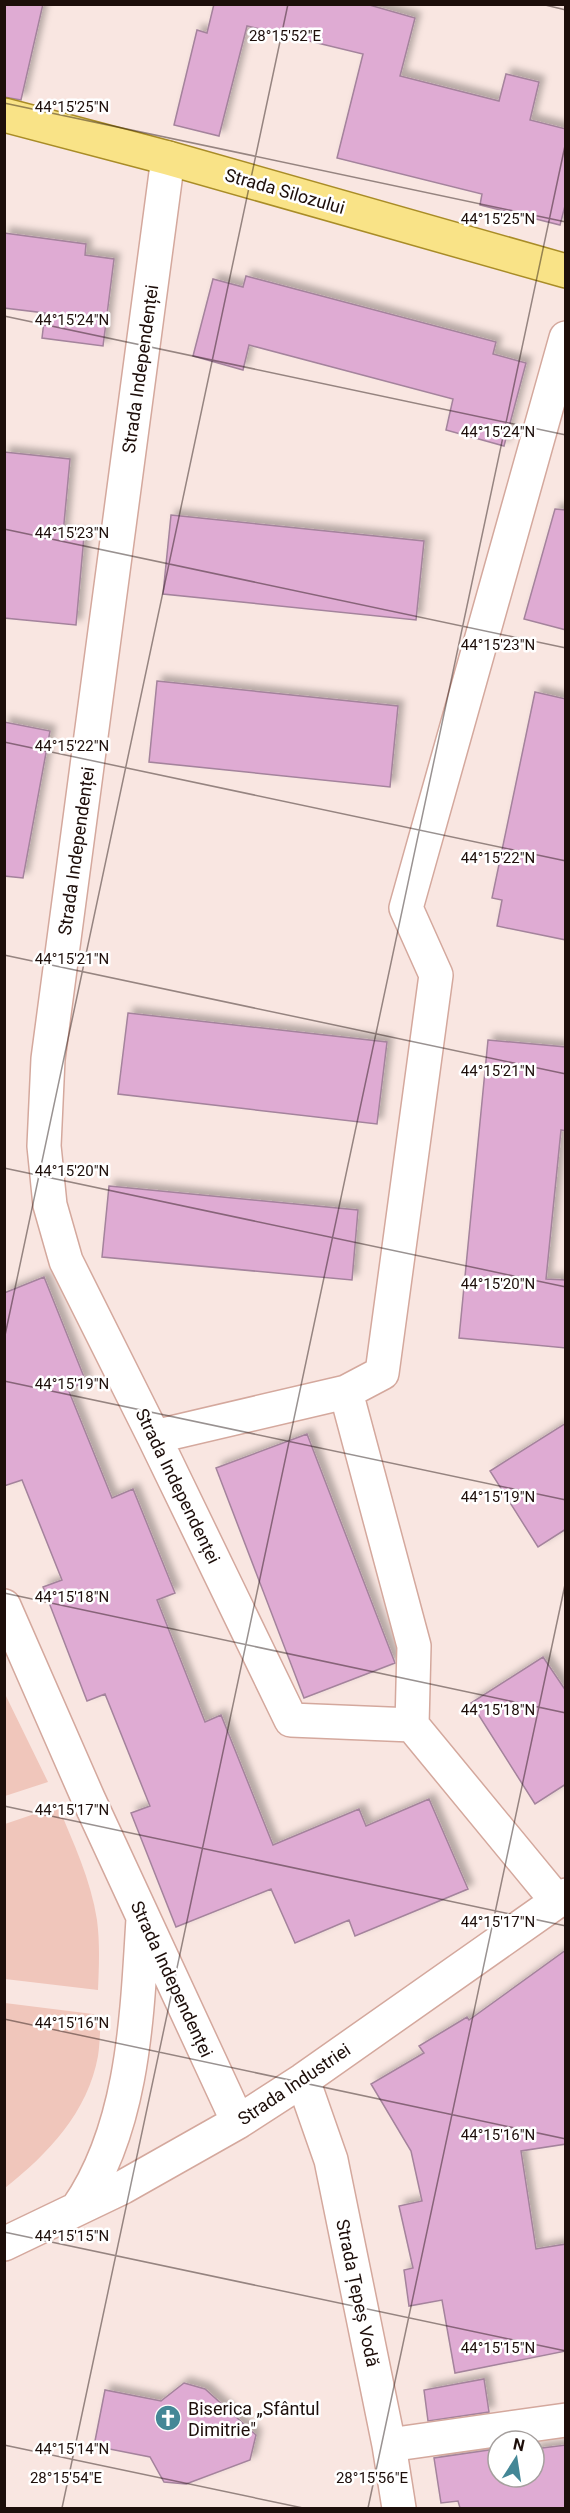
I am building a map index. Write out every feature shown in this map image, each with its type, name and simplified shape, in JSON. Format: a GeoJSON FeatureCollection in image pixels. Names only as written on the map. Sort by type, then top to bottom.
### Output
{"type":"FeatureCollection","features":[{"type":"Feature","properties":{"kind":"main road","name":"Strada Silozului"},"geometry":{"type":"LineString","coordinates":[[4,115],[168,158],[566,271]]}},
{"type":"Feature","properties":{"kind":"street","name":"Strada Independenței"},"geometry":{"type":"LineString","coordinates":[[168,158],[48,1059],[44,1146],[50,1205],[66,1261],[291,1720],[412,1725]]}},
{"type":"Feature","properties":{"kind":"street"},"geometry":{"type":"LineString","coordinates":[[154,1437],[346,1392],[382,1373],[436,975],[406,908],[566,338]]}},
{"type":"Feature","properties":{"kind":"street"},"geometry":{"type":"LineString","coordinates":[[346,1392],[414,1646],[412,1725],[561,1898]]}},
{"type":"Feature","properties":{"kind":"street","name":"Strada Independenței"},"geometry":{"type":"LineString","coordinates":[[4,1606],[88,1798],[238,2122]]}},
{"type":"Feature","properties":{"kind":"street","name":"Strada Industriei"},"geometry":{"type":"LineString","coordinates":[[4,2244],[123,2187],[238,2122],[303,2080],[561,1898]]}},
{"type":"Feature","properties":{"kind":"street"},"geometry":{"type":"LineString","coordinates":[[77,2209],[86,2196],[122,2106],[131,2059],[143,1917]]}},
{"type":"Feature","properties":{"kind":"street","name":"Strada Țepeș Vodă"},"geometry":{"type":"LineString","coordinates":[[303,2080],[331,2160],[389,2445],[399,2508]]}},
{"type":"Feature","properties":{"kind":"street"},"geometry":{"type":"LineString","coordinates":[[389,2445],[566,2420]]}},
{"type":"Feature","properties":{"kind":"shaded area"},"geometry":{"type":"Polygon","coordinates":[[[4,1692],[48,1782],[5,1796],[4,1796],[4,1692]]]}},
{"type":"Feature","properties":{"kind":"shaded area"},"geometry":{"type":"Polygon","coordinates":[[[58,1806],[81,1862],[94,1905],[99,1937],[98,1990],[5,1979],[5,1824],[58,1806]]]}},
{"type":"Feature","properties":{"kind":"shaded area"},"geometry":{"type":"Polygon","coordinates":[[[5,2003],[101,2015],[99,2051],[93,2076],[76,2113],[51,2146],[5,2188],[5,2003]]]}},
{"type":"Feature","properties":{"kind":"building"},"geometry":{"type":"Polygon","coordinates":[[[4,4],[43,4],[21,100],[4,97],[4,4]]]}},
{"type":"Feature","properties":{"kind":"building"},"geometry":{"type":"Polygon","coordinates":[[[214,4],[366,4],[415,18],[400,76],[499,101],[506,74],[539,82],[530,120],[566,129],[566,202],[560,225],[480,205],[482,194],[337,158],[363,54],[247,26],[219,136],[174,125],[197,30],[207,33],[214,4]]]}},
{"type":"Feature","properties":{"kind":"building"},"geometry":{"type":"Polygon","coordinates":[[[4,233],[86,244],[85,255],[114,259],[103,346],[42,338],[45,313],[4,308],[4,233]]]}},
{"type":"Feature","properties":{"kind":"building"},"geometry":{"type":"Polygon","coordinates":[[[246,276],[496,342],[493,354],[526,363],[504,446],[446,430],[453,399],[249,345],[243,370],[193,356],[213,279],[243,287],[246,276]]]}},
{"type":"Feature","properties":{"kind":"building"},"geometry":{"type":"Polygon","coordinates":[[[4,452],[70,459],[63,534],[84,536],[76,625],[4,618],[4,452]]]}},
{"type":"Feature","properties":{"kind":"building"},"geometry":{"type":"Polygon","coordinates":[[[555,509],[566,510],[566,630],[524,619],[555,509]]]}},
{"type":"Feature","properties":{"kind":"building"},"geometry":{"type":"Polygon","coordinates":[[[171,515],[424,541],[416,620],[163,594],[171,515]]]}},
{"type":"Feature","properties":{"kind":"building"},"geometry":{"type":"Polygon","coordinates":[[[157,681],[398,706],[390,787],[149,762],[157,681]]]}},
{"type":"Feature","properties":{"kind":"building"},"geometry":{"type":"Polygon","coordinates":[[[535,692],[566,699],[566,940],[497,926],[502,900],[492,898],[535,692]]]}},
{"type":"Feature","properties":{"kind":"building"},"geometry":{"type":"Polygon","coordinates":[[[4,722],[50,731],[23,878],[4,876],[4,722]]]}},
{"type":"Feature","properties":{"kind":"building"},"geometry":{"type":"Polygon","coordinates":[[[128,1013],[387,1042],[377,1124],[118,1094],[128,1013]]]}},
{"type":"Feature","properties":{"kind":"building"},"geometry":{"type":"Polygon","coordinates":[[[488,1040],[566,1047],[566,1131],[561,1130],[546,1279],[566,1280],[566,1348],[459,1338],[488,1040]]]}},
{"type":"Feature","properties":{"kind":"building"},"geometry":{"type":"Polygon","coordinates":[[[109,1186],[358,1210],[352,1280],[102,1257],[109,1186]]]}},
{"type":"Feature","properties":{"kind":"building"},"geometry":{"type":"Polygon","coordinates":[[[44,1277],[86,1382],[68,1389],[112,1498],[133,1489],[175,1593],[157,1600],[205,1722],[221,1715],[273,1845],[359,1809],[366,1826],[429,1799],[468,1889],[355,1936],[349,1920],[295,1943],[271,1889],[176,1927],[131,1813],[150,1806],[105,1694],[87,1701],[43,1587],[62,1580],[22,1480],[4,1486],[4,1293],[44,1277]]]}},
{"type":"Feature","properties":{"kind":"building"},"geometry":{"type":"Polygon","coordinates":[[[566,1423],[566,1529],[538,1547],[490,1471],[566,1423]]]}},
{"type":"Feature","properties":{"kind":"building"},"geometry":{"type":"Polygon","coordinates":[[[307,1434],[395,1663],[304,1698],[216,1468],[307,1434]]]}},
{"type":"Feature","properties":{"kind":"building"},"geometry":{"type":"Polygon","coordinates":[[[543,1657],[566,1691],[566,1784],[535,1804],[471,1703],[543,1657]]]}},
{"type":"Feature","properties":{"kind":"building"},"geometry":{"type":"Polygon","coordinates":[[[566,1950],[566,2144],[521,2151],[536,2249],[566,2244],[566,2351],[455,2373],[442,2300],[409,2306],[404,2270],[413,2268],[399,2206],[422,2201],[411,2151],[371,2084],[424,2053],[419,2046],[467,2017],[469,2020],[566,1950]]]}},
{"type":"Feature","properties":{"kind":"building"},"geometry":{"type":"Polygon","coordinates":[[[484,2379],[489,2412],[428,2421],[424,2390],[484,2379]]]}},
{"type":"Feature","properties":{"kind":"building","name":"Biserica „Sfântul Dimitrie\""},"geometry":{"type":"Polygon","coordinates":[[[184,2383],[205,2389],[256,2435],[250,2460],[186,2484],[164,2482],[150,2457],[94,2446],[105,2390],[161,2401],[184,2383]]]}},
{"type":"Feature","properties":{"kind":"building"},"geometry":{"type":"Polygon","coordinates":[[[566,2445],[566,2508],[460,2508],[458,2501],[441,2503],[434,2458],[486,2450],[486,2489],[546,2489],[546,2448],[566,2445]]]}},
{"type":"Feature","properties":{"kind":"place","name":"Biserica „Sfântul Dimitrie\""},"geometry":{"type":"Point","coordinates":[168,2418]}}]}
